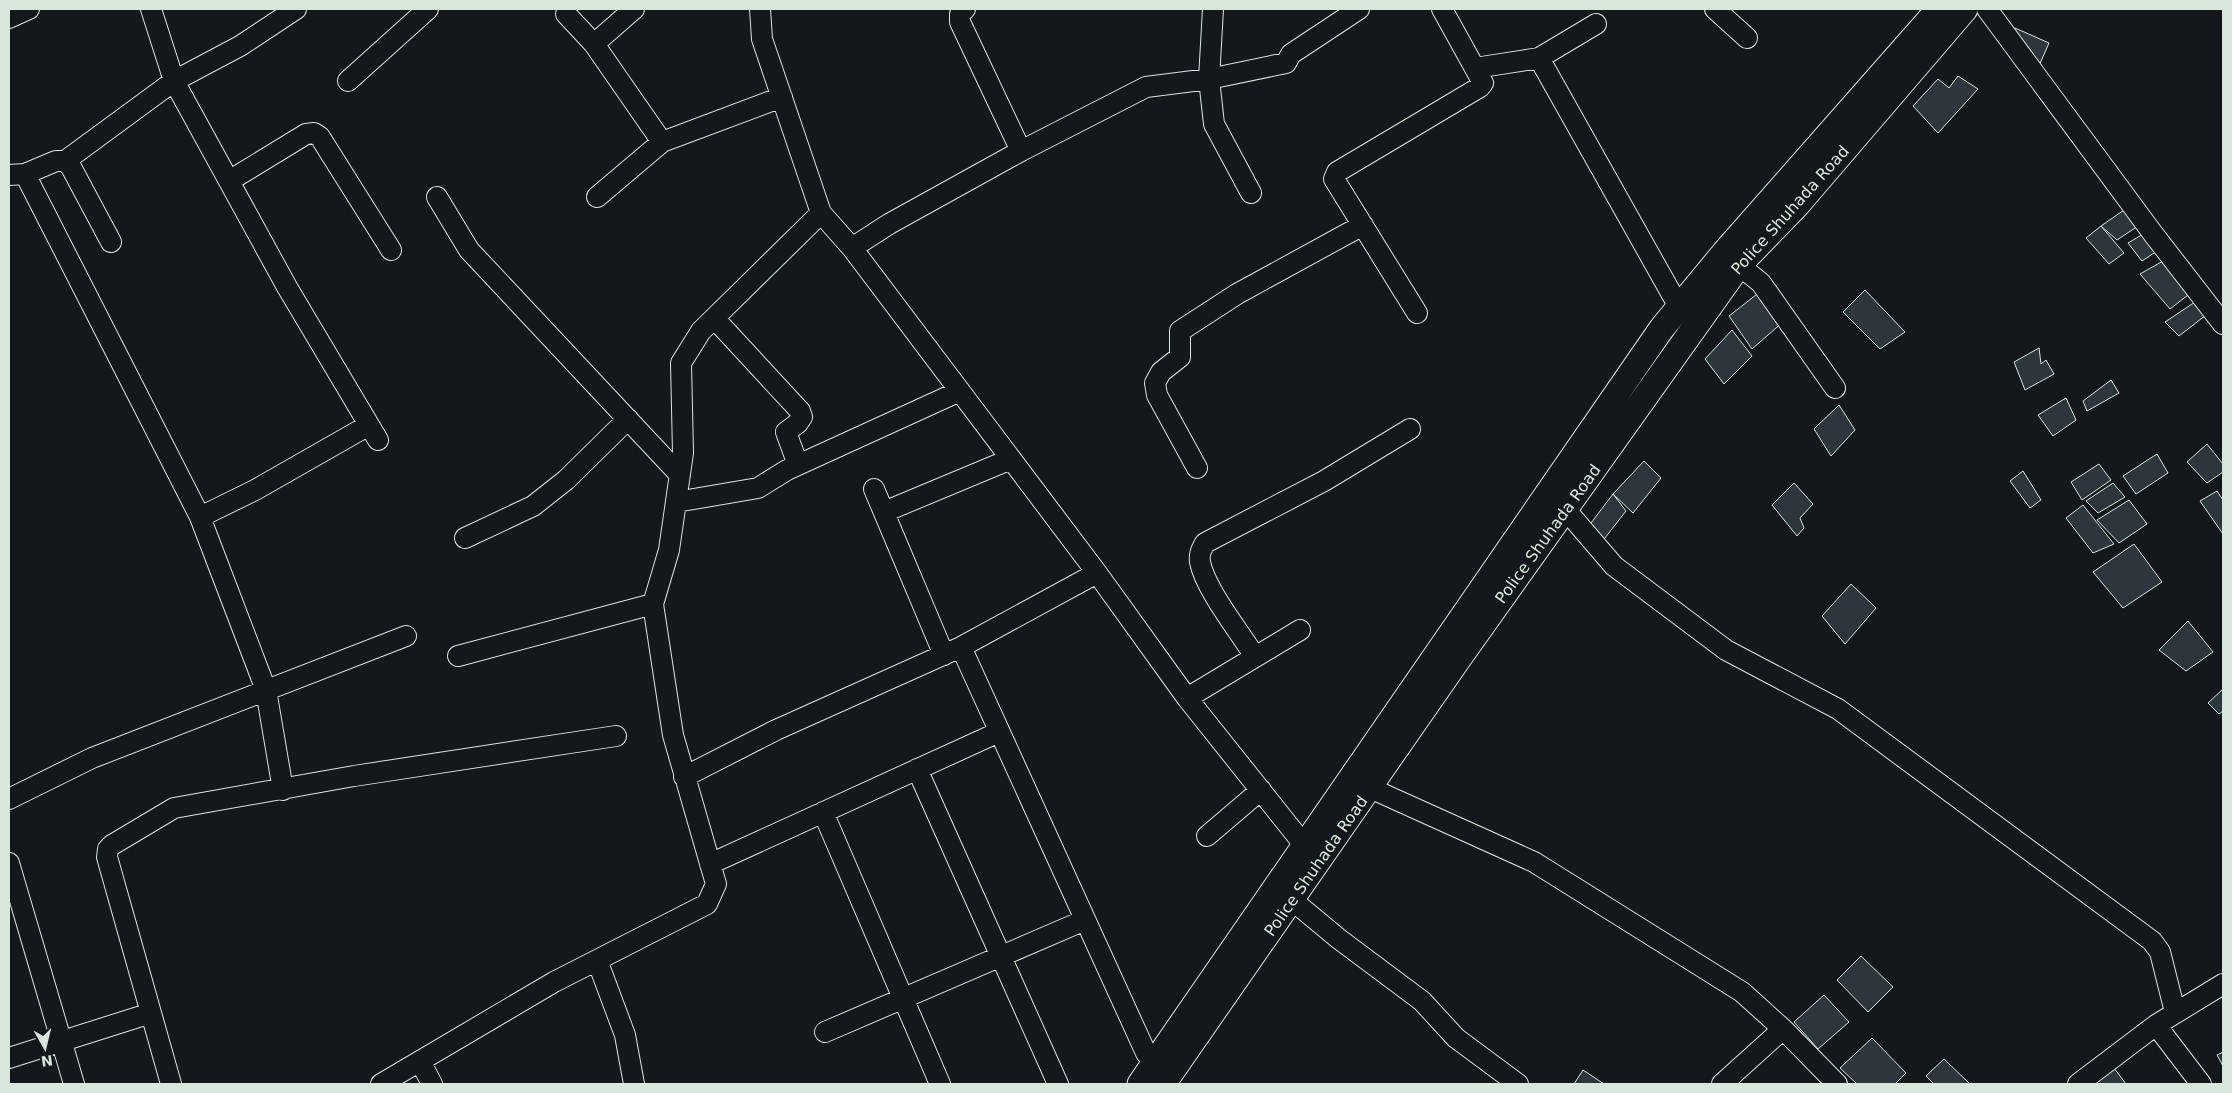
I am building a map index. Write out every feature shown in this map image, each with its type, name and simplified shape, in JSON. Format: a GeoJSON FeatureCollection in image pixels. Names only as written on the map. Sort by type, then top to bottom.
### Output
{"type":"FeatureCollection","features":[{"type":"Feature","properties":{"kind":"main road","name":"Police Shuhada Road"},"geometry":{"type":"LineString","coordinates":[[1140,1084],[1168,1076],[1181,1042],[1305,846],[1450,653],[1566,510],[1732,259],[1939,9]]}},
{"type":"Feature","properties":{"kind":"main road","name":"Police Shuhada Road"},"geometry":{"type":"LineString","coordinates":[[1181,1042],[1292,900],[1370,788],[1450,653],[1662,328],[1679,307],[1732,259],[1797,205],[1965,9]]}},
{"type":"Feature","properties":{"kind":"street"},"geometry":{"type":"LineString","coordinates":[[152,9],[174,81],[287,287],[373,433],[200,517]]}},
{"type":"Feature","properties":{"kind":"street"},"geometry":{"type":"LineString","coordinates":[[283,790],[266,690],[200,517],[17,174],[56,161],[65,161],[174,81],[240,46],[296,9]]}},
{"type":"Feature","properties":{"kind":"street"},"geometry":{"type":"LineString","coordinates":[[348,81],[428,9]]}},
{"type":"Feature","properties":{"kind":"street"},"geometry":{"type":"LineString","coordinates":[[594,44],[634,9]]}},
{"type":"Feature","properties":{"kind":"street"},"geometry":{"type":"LineString","coordinates":[[760,9],[762,39],[822,213],[852,248],[960,391],[1187,698],[1305,846]]}},
{"type":"Feature","properties":{"kind":"street"},"geometry":{"type":"LineString","coordinates":[[965,9],[960,14],[960,22],[1021,151]]}},
{"type":"Feature","properties":{"kind":"street"},"geometry":{"type":"LineString","coordinates":[[1212,9],[1209,79],[1214,124],[1251,193]]}},
{"type":"Feature","properties":{"kind":"street"},"geometry":{"type":"LineString","coordinates":[[852,248],[889,224],[1021,151],[1146,87],[1209,79],[1286,63],[1291,54],[1359,9]]}},
{"type":"Feature","properties":{"kind":"street"},"geometry":{"type":"LineString","coordinates":[[1417,313],[1334,179],[1336,172],[1474,92],[1483,83],[1442,9]]}},
{"type":"Feature","properties":{"kind":"street"},"geometry":{"type":"LineString","coordinates":[[1715,9],[1747,38]]}},
{"type":"Feature","properties":{"kind":"street"},"geometry":{"type":"LineString","coordinates":[[1987,9],[2223,324]]}},
{"type":"Feature","properties":{"kind":"street"},"geometry":{"type":"LineString","coordinates":[[566,14],[594,44],[662,142]]}},
{"type":"Feature","properties":{"kind":"street"},"geometry":{"type":"LineString","coordinates":[[1475,68],[1539,58],[1596,24]]}},
{"type":"Feature","properties":{"kind":"street"},"geometry":{"type":"LineString","coordinates":[[1539,58],[1679,307]]}},
{"type":"Feature","properties":{"kind":"street"},"geometry":{"type":"LineString","coordinates":[[597,196],[662,142],[782,97]]}},
{"type":"Feature","properties":{"kind":"street"},"geometry":{"type":"LineString","coordinates":[[229,181],[306,134],[314,133],[320,137],[391,250]]}},
{"type":"Feature","properties":{"kind":"street"},"geometry":{"type":"LineString","coordinates":[[65,161],[71,167],[111,242]]}},
{"type":"Feature","properties":{"kind":"street"},"geometry":{"type":"LineString","coordinates":[[437,197],[469,250],[680,475]]}},
{"type":"Feature","properties":{"kind":"street"},"geometry":{"type":"LineString","coordinates":[[380,1084],[554,982],[707,904],[716,884],[673,735],[654,604],[669,550],[683,453],[681,363],[701,331],[822,213]]}},
{"type":"Feature","properties":{"kind":"street"},"geometry":{"type":"LineString","coordinates":[[1197,468],[1157,395],[1155,383],[1161,372],[1180,357],[1180,331],[1238,294],[1363,226]]}},
{"type":"Feature","properties":{"kind":"street"},"geometry":{"type":"LineString","coordinates":[[1732,259],[1762,283],[1835,388]]}},
{"type":"Feature","properties":{"kind":"street"},"geometry":{"type":"LineString","coordinates":[[714,318],[800,411],[802,417],[798,423],[786,432],[798,465]]}},
{"type":"Feature","properties":{"kind":"street"},"geometry":{"type":"LineString","coordinates":[[676,502],[758,488],[798,465],[960,391]]}},
{"type":"Feature","properties":{"kind":"street"},"geometry":{"type":"LineString","coordinates":[[465,538],[533,506],[566,480],[628,419]]}},
{"type":"Feature","properties":{"kind":"street"},"geometry":{"type":"LineString","coordinates":[[1255,657],[1209,585],[1200,562],[1200,551],[1205,543],[1324,482],[1410,429]]}},
{"type":"Feature","properties":{"kind":"street"},"geometry":{"type":"LineString","coordinates":[[884,512],[1011,459]]}},
{"type":"Feature","properties":{"kind":"street"},"geometry":{"type":"LineString","coordinates":[[874,488],[952,651],[999,732],[1146,1053],[1168,1076]]}},
{"type":"Feature","properties":{"kind":"street"},"geometry":{"type":"LineString","coordinates":[[1566,510],[1614,566],[1726,650],[1838,709],[2152,941],[2160,952],[2176,1012]]}},
{"type":"Feature","properties":{"kind":"street"},"geometry":{"type":"LineString","coordinates":[[684,777],[776,730],[952,651],[1096,573]]}},
{"type":"Feature","properties":{"kind":"street"},"geometry":{"type":"LineString","coordinates":[[458,656],[654,604]]}},
{"type":"Feature","properties":{"kind":"street"},"geometry":{"type":"LineString","coordinates":[[1187,698],[1300,630]]}},
{"type":"Feature","properties":{"kind":"street"},"geometry":{"type":"LineString","coordinates":[[9,799],[92,758],[406,636]]}},
{"type":"Feature","properties":{"kind":"street"},"geometry":{"type":"LineString","coordinates":[[710,864],[999,732]]}},
{"type":"Feature","properties":{"kind":"street"},"geometry":{"type":"LineString","coordinates":[[171,1084],[107,857],[108,849],[174,808],[354,776],[616,736]]}},
{"type":"Feature","properties":{"kind":"street"},"geometry":{"type":"LineString","coordinates":[[917,769],[1058,1084]]}},
{"type":"Feature","properties":{"kind":"street"},"geometry":{"type":"LineString","coordinates":[[1370,788],[1534,862],[1742,992],[1783,1029],[1837,1084]]}},
{"type":"Feature","properties":{"kind":"street"},"geometry":{"type":"LineString","coordinates":[[1207,836],[1262,790]]}},
{"type":"Feature","properties":{"kind":"street"},"geometry":{"type":"LineString","coordinates":[[823,812],[940,1084]]}},
{"type":"Feature","properties":{"kind":"street"},"geometry":{"type":"LineString","coordinates":[[9,863],[74,1084]]}},
{"type":"Feature","properties":{"kind":"street"},"geometry":{"type":"LineString","coordinates":[[1292,900],[1422,1001],[1456,1038],[1518,1084]]}},
{"type":"Feature","properties":{"kind":"street"},"geometry":{"type":"LineString","coordinates":[[825,1032],[902,997],[1084,920]]}},
{"type":"Feature","properties":{"kind":"street"},"geometry":{"type":"LineString","coordinates":[[597,960],[625,1035],[634,1084]]}},
{"type":"Feature","properties":{"kind":"street"},"geometry":{"type":"LineString","coordinates":[[2078,1084],[2156,1025],[2223,984]]}},
{"type":"Feature","properties":{"kind":"street"},"geometry":{"type":"LineString","coordinates":[[9,1058],[151,1013]]}},
{"type":"Feature","properties":{"kind":"street"},"geometry":{"type":"LineString","coordinates":[[2156,1025],[2201,1084]]}},
{"type":"Feature","properties":{"kind":"street"},"geometry":{"type":"LineString","coordinates":[[1722,1084],[1783,1029]]}},
{"type":"Feature","properties":{"kind":"street"},"geometry":{"type":"LineString","coordinates":[[420,1061],[432,1084]]}},
{"type":"Feature","properties":{"kind":"building"},"geometry":{"type":"Polygon","coordinates":[[[2015,28],[2049,43],[2038,68],[2010,31],[2015,28]]]}},
{"type":"Feature","properties":{"kind":"building"},"geometry":{"type":"Polygon","coordinates":[[[1958,76],[1978,89],[1938,133],[1913,106],[1938,79],[1949,88],[1958,76]]]}},
{"type":"Feature","properties":{"kind":"building"},"geometry":{"type":"Polygon","coordinates":[[[2127,208],[2138,226],[2117,240],[2101,226],[2127,208]]]}},
{"type":"Feature","properties":{"kind":"building"},"geometry":{"type":"Polygon","coordinates":[[[2101,226],[2124,253],[2109,264],[2086,238],[2101,226]]]}},
{"type":"Feature","properties":{"kind":"building"},"geometry":{"type":"Polygon","coordinates":[[[2145,233],[2157,251],[2142,261],[2128,243],[2145,233]]]}},
{"type":"Feature","properties":{"kind":"building"},"geometry":{"type":"Polygon","coordinates":[[[2163,261],[2188,295],[2170,309],[2140,274],[2163,261]]]}},
{"type":"Feature","properties":{"kind":"building"},"geometry":{"type":"Polygon","coordinates":[[[1865,290],[1905,332],[1880,349],[1843,312],[1865,290]]]}},
{"type":"Feature","properties":{"kind":"building"},"geometry":{"type":"Polygon","coordinates":[[[1761,291],[1784,321],[1752,349],[1729,316],[1761,291]]]}},
{"type":"Feature","properties":{"kind":"building"},"geometry":{"type":"Polygon","coordinates":[[[2195,302],[2206,315],[2179,336],[2165,322],[2195,302]]]}},
{"type":"Feature","properties":{"kind":"building"},"geometry":{"type":"Polygon","coordinates":[[[1732,330],[1752,356],[1724,384],[1705,359],[1732,330]]]}},
{"type":"Feature","properties":{"kind":"building"},"geometry":{"type":"Polygon","coordinates":[[[2039,348],[2041,364],[2046,360],[2054,374],[2025,390],[2014,362],[2039,348]]]}},
{"type":"Feature","properties":{"kind":"building"},"geometry":{"type":"Polygon","coordinates":[[[2111,380],[2119,393],[2087,411],[2083,401],[2111,380]]]}},
{"type":"Feature","properties":{"kind":"building"},"geometry":{"type":"Polygon","coordinates":[[[2066,398],[2076,420],[2053,436],[2038,415],[2066,398]]]}},
{"type":"Feature","properties":{"kind":"building"},"geometry":{"type":"Polygon","coordinates":[[[1839,405],[1855,430],[1831,456],[1814,429],[1839,405]]]}},
{"type":"Feature","properties":{"kind":"building"},"geometry":{"type":"Polygon","coordinates":[[[2207,444],[2223,464],[2223,472],[2207,483],[2187,462],[2207,444]]]}},
{"type":"Feature","properties":{"kind":"building"},"geometry":{"type":"Polygon","coordinates":[[[2157,454],[2168,473],[2136,494],[2123,476],[2157,454]]]}},
{"type":"Feature","properties":{"kind":"building"},"geometry":{"type":"Polygon","coordinates":[[[1644,461],[1661,478],[1633,513],[1613,494],[1644,461]]]}},
{"type":"Feature","properties":{"kind":"building"},"geometry":{"type":"Polygon","coordinates":[[[2099,464],[2111,480],[2082,500],[2071,482],[2099,464]]]}},
{"type":"Feature","properties":{"kind":"building"},"geometry":{"type":"Polygon","coordinates":[[[2023,471],[2041,500],[2030,508],[2010,481],[2023,471]]]}},
{"type":"Feature","properties":{"kind":"building"},"geometry":{"type":"Polygon","coordinates":[[[1794,483],[1813,504],[1800,518],[1804,528],[1797,536],[1772,505],[1794,483]]]}},
{"type":"Feature","properties":{"kind":"building"},"geometry":{"type":"Polygon","coordinates":[[[2113,483],[2125,497],[2098,513],[2086,501],[2113,483]]]}},
{"type":"Feature","properties":{"kind":"building"},"geometry":{"type":"Polygon","coordinates":[[[2217,491],[2223,500],[2223,534],[2200,501],[2217,491]]]}},
{"type":"Feature","properties":{"kind":"building"},"geometry":{"type":"Polygon","coordinates":[[[1613,494],[1626,511],[1601,543],[1588,527],[1613,494]]]}},
{"type":"Feature","properties":{"kind":"building"},"geometry":{"type":"Polygon","coordinates":[[[2129,500],[2147,524],[2119,543],[2097,520],[2129,500]]]}},
{"type":"Feature","properties":{"kind":"building"},"geometry":{"type":"Polygon","coordinates":[[[2083,505],[2114,544],[2093,553],[2066,518],[2083,505]]]}},
{"type":"Feature","properties":{"kind":"building"},"geometry":{"type":"Polygon","coordinates":[[[2134,544],[2162,582],[2123,608],[2093,572],[2134,544]]]}},
{"type":"Feature","properties":{"kind":"building"},"geometry":{"type":"Polygon","coordinates":[[[1851,584],[1876,608],[1845,644],[1822,616],[1851,584]]]}},
{"type":"Feature","properties":{"kind":"building"},"geometry":{"type":"Polygon","coordinates":[[[2188,621],[2213,652],[2186,671],[2159,650],[2188,621]]]}},
{"type":"Feature","properties":{"kind":"building"},"geometry":{"type":"Polygon","coordinates":[[[2223,689],[2223,711],[2219,714],[2208,703],[2223,689]]]}},
{"type":"Feature","properties":{"kind":"building"},"geometry":{"type":"Polygon","coordinates":[[[1861,956],[1893,987],[1868,1012],[1837,980],[1861,956]]]}},
{"type":"Feature","properties":{"kind":"building"},"geometry":{"type":"Polygon","coordinates":[[[1824,995],[1849,1022],[1818,1049],[1794,1022],[1824,995]]]}},
{"type":"Feature","properties":{"kind":"building"},"geometry":{"type":"Polygon","coordinates":[[[1872,1038],[1906,1073],[1895,1084],[1857,1084],[1840,1068],[1872,1038]]]}},
{"type":"Feature","properties":{"kind":"building"},"geometry":{"type":"Polygon","coordinates":[[[2223,1052],[2223,1066],[2217,1055],[2223,1052]]]}},
{"type":"Feature","properties":{"kind":"building"},"geometry":{"type":"Polygon","coordinates":[[[1944,1059],[1970,1084],[1934,1084],[1926,1076],[1944,1059]]]}},
{"type":"Feature","properties":{"kind":"building"},"geometry":{"type":"Polygon","coordinates":[[[2114,1068],[2126,1084],[2093,1084],[2114,1068]]]}},
{"type":"Feature","properties":{"kind":"building"},"geometry":{"type":"Polygon","coordinates":[[[1583,1070],[1604,1084],[1574,1084],[1583,1070]]]}}]}
